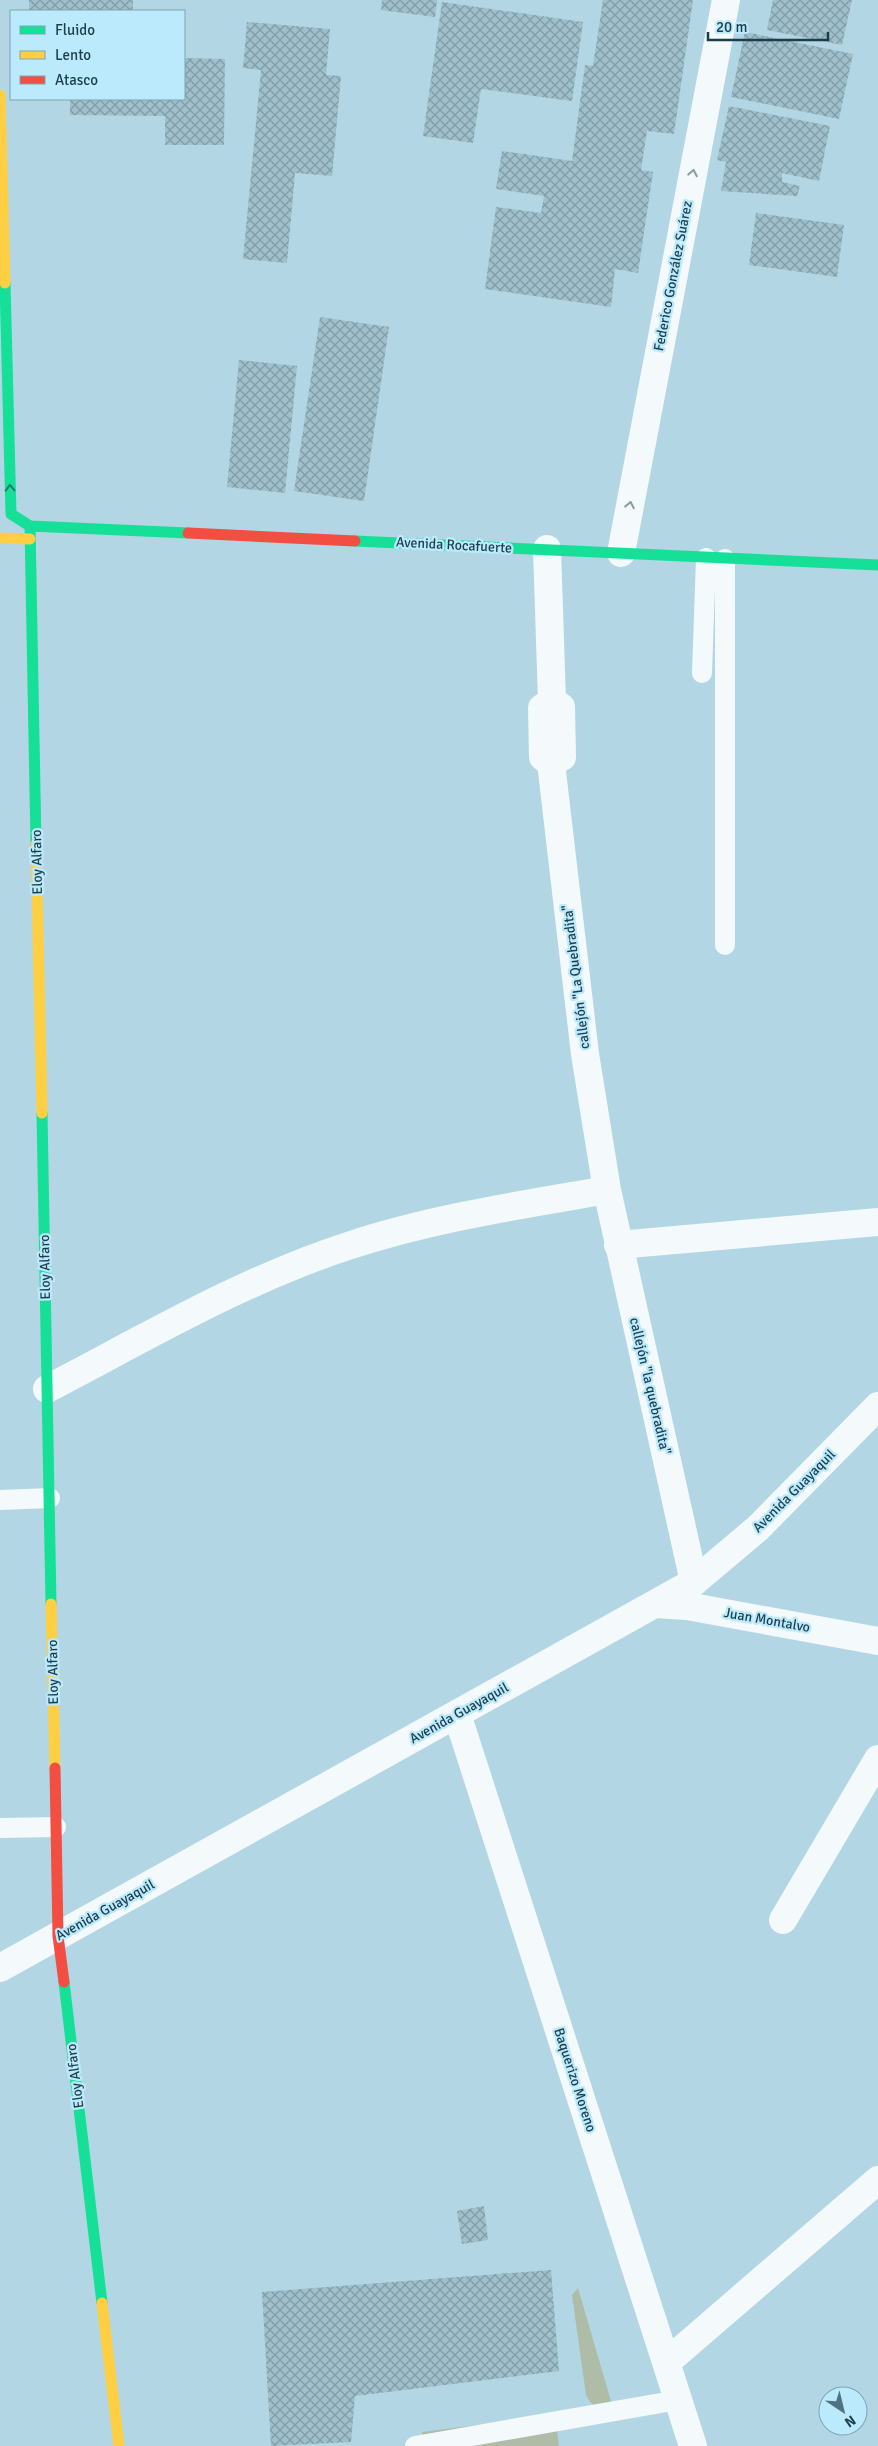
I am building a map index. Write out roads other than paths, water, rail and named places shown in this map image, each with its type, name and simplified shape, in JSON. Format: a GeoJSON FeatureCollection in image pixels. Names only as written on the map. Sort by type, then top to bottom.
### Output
{"type":"FeatureCollection","features":[{"type":"Feature","properties":{"kind":"street","name":"Federico González Suárez"},"geometry":{"type":"LineString","coordinates":[[621,552],[726,0]]}},
{"type":"Feature","properties":{"kind":"street"},"geometry":{"type":"LineString","coordinates":[[0,95],[6,514],[30,526]]}},
{"type":"Feature","properties":{"kind":"street","name":"Avenida Rocafuerte"},"geometry":{"type":"LineString","coordinates":[[30,526],[621,552],[715,559],[878,564]]}},
{"type":"Feature","properties":{"kind":"street","name":"Eloy Alfaro"},"geometry":{"type":"LineString","coordinates":[[30,526],[58,1936],[119,2446]]}},
{"type":"Feature","properties":{"kind":"street"},"geometry":{"type":"LineString","coordinates":[[0,538],[30,539]]}},
{"type":"Feature","properties":{"kind":"street","name":"callejón \"La Quebradita\""},"geometry":{"type":"LineString","coordinates":[[548,549],[552,701],[562,707],[562,757],[551,763],[586,1054],[607,1190]]}},
{"type":"Feature","properties":{"kind":"street"},"geometry":{"type":"LineString","coordinates":[[47,1389],[241,1289],[348,1246],[393,1233],[496,1210],[607,1190]]}},
{"type":"Feature","properties":{"kind":"street","name":"callejón \"la quebradita\""},"geometry":{"type":"LineString","coordinates":[[607,1190],[694,1582]]}},
{"type":"Feature","properties":{"kind":"street"},"geometry":{"type":"LineString","coordinates":[[618,1245],[878,1222]]}},
{"type":"Feature","properties":{"kind":"street","name":"Avenida Guayaquil"},"geometry":{"type":"LineString","coordinates":[[0,1968],[694,1582],[758,1528],[878,1406]]}},
{"type":"Feature","properties":{"kind":"street","name":"Juan Montalvo"},"geometry":{"type":"LineString","coordinates":[[656,1604],[687,1606],[878,1641]]}},
{"type":"Feature","properties":{"kind":"street","name":"Baquerizo Moreno"},"geometry":{"type":"LineString","coordinates":[[457,1714],[693,2446]]}},
{"type":"Feature","properties":{"kind":"street"},"geometry":{"type":"LineString","coordinates":[[783,1920],[878,1759]]}},
{"type":"Feature","properties":{"kind":"street"},"geometry":{"type":"LineString","coordinates":[[667,2362],[878,2180]]}},
{"type":"Feature","properties":{"kind":"lane"},"geometry":{"type":"LineString","coordinates":[[702,673],[715,559]]}},
{"type":"Feature","properties":{"kind":"lane"},"geometry":{"type":"LineString","coordinates":[[715,559],[725,945]]}},
{"type":"Feature","properties":{"kind":"lane"},"geometry":{"type":"LineString","coordinates":[[0,1500],[50,1498]]}},
{"type":"Feature","properties":{"kind":"lane"},"geometry":{"type":"LineString","coordinates":[[0,1828],[56,1827]]}},
{"type":"Feature","properties":{"kind":"lane"},"geometry":{"type":"LineString","coordinates":[[415,2446],[678,2400]]}}]}
